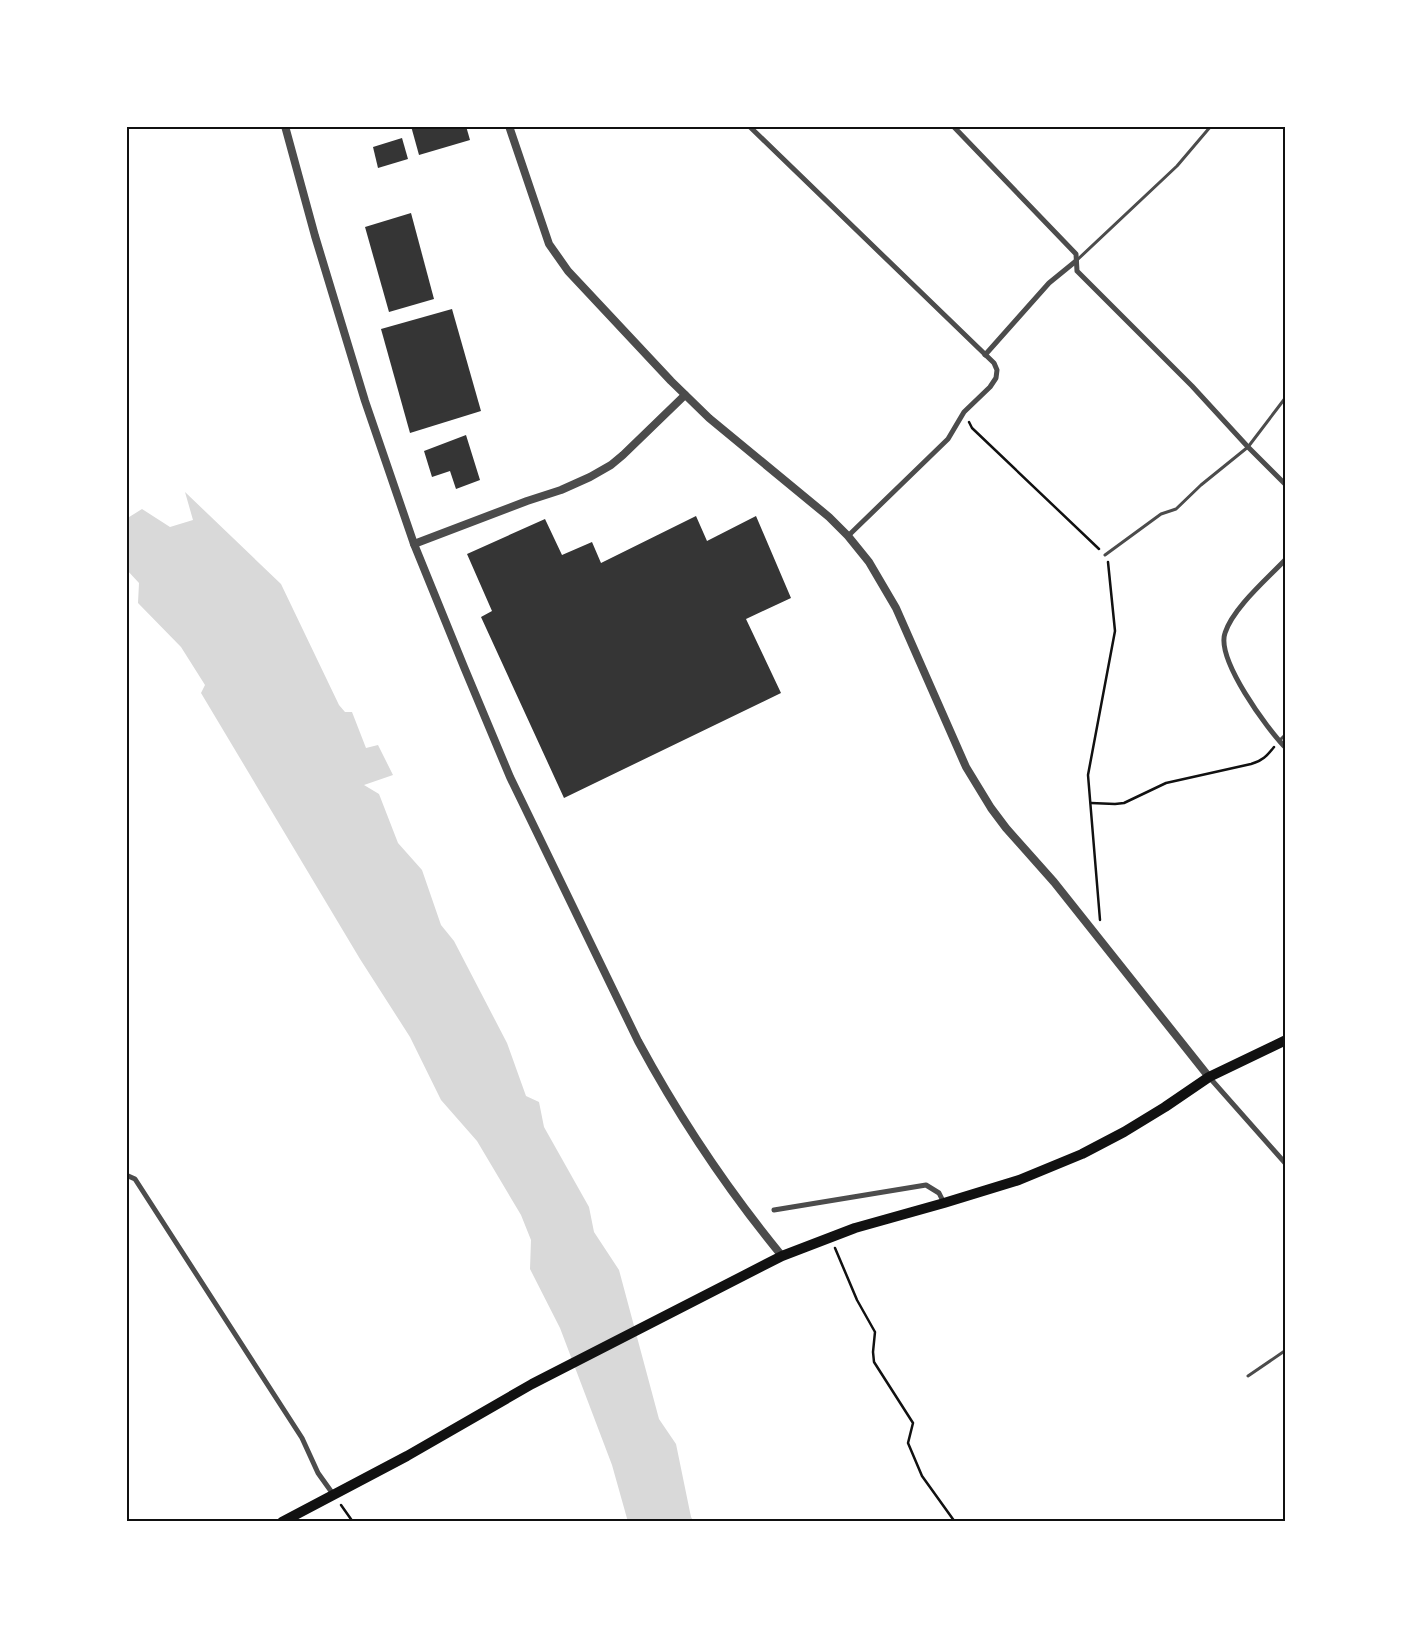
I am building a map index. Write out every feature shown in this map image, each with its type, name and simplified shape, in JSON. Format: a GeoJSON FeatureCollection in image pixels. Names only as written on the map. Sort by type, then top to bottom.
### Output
{"type":"FeatureCollection","features":[{"type":"Feature","properties":{"kind":"highway"},"geometry":{"type":"LineString","coordinates":[[282,1522],[407,1456],[532,1384],[782,1256],[855,1228],[1019,1180],[1082,1154],[1166,1107],[1210,1077],[1286,1040]]}},
{"type":"Feature","properties":{"kind":"street"},"geometry":{"type":"LineString","coordinates":[[285,126],[315,236],[359,382],[414,544],[510,776],[638,1041],[657,1076],[708,1158],[782,1256]]}},
{"type":"Feature","properties":{"kind":"street"},"geometry":{"type":"LineString","coordinates":[[510,126],[549,244],[558,258],[578,284],[685,395],[734,440],[813,503],[848,536],[869,562],[896,608],[966,766],[1006,828],[1054,882],[1210,1077],[1286,1164]]}},
{"type":"Feature","properties":{"kind":"street"},"geometry":{"type":"LineString","coordinates":[[624,126],[631,126]]}},
{"type":"Feature","properties":{"kind":"street"},"geometry":{"type":"LineString","coordinates":[[749,126],[994,363],[996,370],[996,378],[990,387],[964,412],[948,439],[848,536]]}},
{"type":"Feature","properties":{"kind":"street"},"geometry":{"type":"LineString","coordinates":[[952,126],[1076,254],[1077,271],[1192,386],[1286,486]]}},
{"type":"Feature","properties":{"kind":"street"},"geometry":{"type":"LineString","coordinates":[[985,355],[1049,283],[1076,261]]}},
{"type":"Feature","properties":{"kind":"street"},"geometry":{"type":"LineString","coordinates":[[414,544],[527,500],[561,490],[590,477],[611,465],[623,455],[685,395]]}},
{"type":"Feature","properties":{"kind":"street"},"geometry":{"type":"LineString","coordinates":[[1286,559],[1237,610],[1224,634],[1224,645],[1232,671],[1279,741],[1286,748]]}},
{"type":"Feature","properties":{"kind":"street"},"geometry":{"type":"LineString","coordinates":[[126,1175],[135,1179],[302,1438],[318,1474],[336,1492]]}},
{"type":"Feature","properties":{"kind":"street"},"geometry":{"type":"LineString","coordinates":[[774,1210],[926,1185],[939,1193],[944,1203]]}},
{"type":"Feature","properties":{"kind":"lane"},"geometry":{"type":"LineString","coordinates":[[1076,261],[1177,166],[1211,126]]}},
{"type":"Feature","properties":{"kind":"lane"},"geometry":{"type":"LineString","coordinates":[[1105,555],[1161,514],[1176,509],[1201,484],[1248,447],[1286,397]]}},
{"type":"Feature","properties":{"kind":"lane"},"geometry":{"type":"LineString","coordinates":[[1279,741],[1286,734]]}},
{"type":"Feature","properties":{"kind":"lane"},"geometry":{"type":"LineString","coordinates":[[1248,1376],[1286,1350]]}},
{"type":"Feature","properties":{"kind":"path"},"geometry":{"type":"LineString","coordinates":[[964,412],[972,428],[1105,555],[1108,561],[1115,631],[1088,775],[1100,925],[1095,933]]}},
{"type":"Feature","properties":{"kind":"path"},"geometry":{"type":"LineString","coordinates":[[1091,803],[1124,803],[1166,783],[1251,764],[1266,757],[1279,741]]}},
{"type":"Feature","properties":{"kind":"path"},"geometry":{"type":"LineString","coordinates":[[831,1237],[858,1300],[875,1332],[872,1352],[874,1362],[912,1423],[908,1443],[922,1476],[955,1522]]}},
{"type":"Feature","properties":{"kind":"path"},"geometry":{"type":"LineString","coordinates":[[336,1492],[354,1522]]}},
{"type":"Feature","properties":{"kind":"shaded area"},"geometry":{"type":"Polygon","coordinates":[[[185,492],[281,584],[339,705],[345,712],[352,712],[366,748],[378,745],[393,775],[364,785],[379,794],[398,843],[422,870],[441,925],[454,941],[507,1043],[526,1096],[539,1102],[544,1127],[589,1207],[594,1232],[619,1270],[659,1419],[676,1444],[691,1517],[694,1522],[628,1522],[612,1465],[560,1328],[530,1269],[531,1240],[521,1215],[477,1141],[441,1100],[410,1037],[360,959],[201,693],[205,685],[181,647],[138,603],[139,583],[126,569],[126,519],[142,509],[170,527],[193,520],[185,492]]]}},
{"type":"Feature","properties":{"kind":"building"},"geometry":{"type":"Polygon","coordinates":[[[411,126],[466,126],[470,140],[419,155],[411,126]]]}},
{"type":"Feature","properties":{"kind":"building"},"geometry":{"type":"Polygon","coordinates":[[[402,138],[408,159],[378,168],[373,147],[402,138]]]}},
{"type":"Feature","properties":{"kind":"building"},"geometry":{"type":"Polygon","coordinates":[[[411,213],[434,299],[389,312],[365,227],[411,213]]]}},
{"type":"Feature","properties":{"kind":"building"},"geometry":{"type":"Polygon","coordinates":[[[452,309],[481,411],[410,433],[381,329],[452,309]]]}},
{"type":"Feature","properties":{"kind":"building"},"geometry":{"type":"Polygon","coordinates":[[[466,435],[480,480],[456,489],[450,471],[432,477],[424,451],[466,435]]]}},
{"type":"Feature","properties":{"kind":"building"},"geometry":{"type":"Polygon","coordinates":[[[696,516],[707,541],[756,516],[791,598],[746,619],[781,693],[564,798],[481,617],[492,611],[467,554],[545,519],[562,555],[592,542],[601,563],[696,516]]]}}]}
